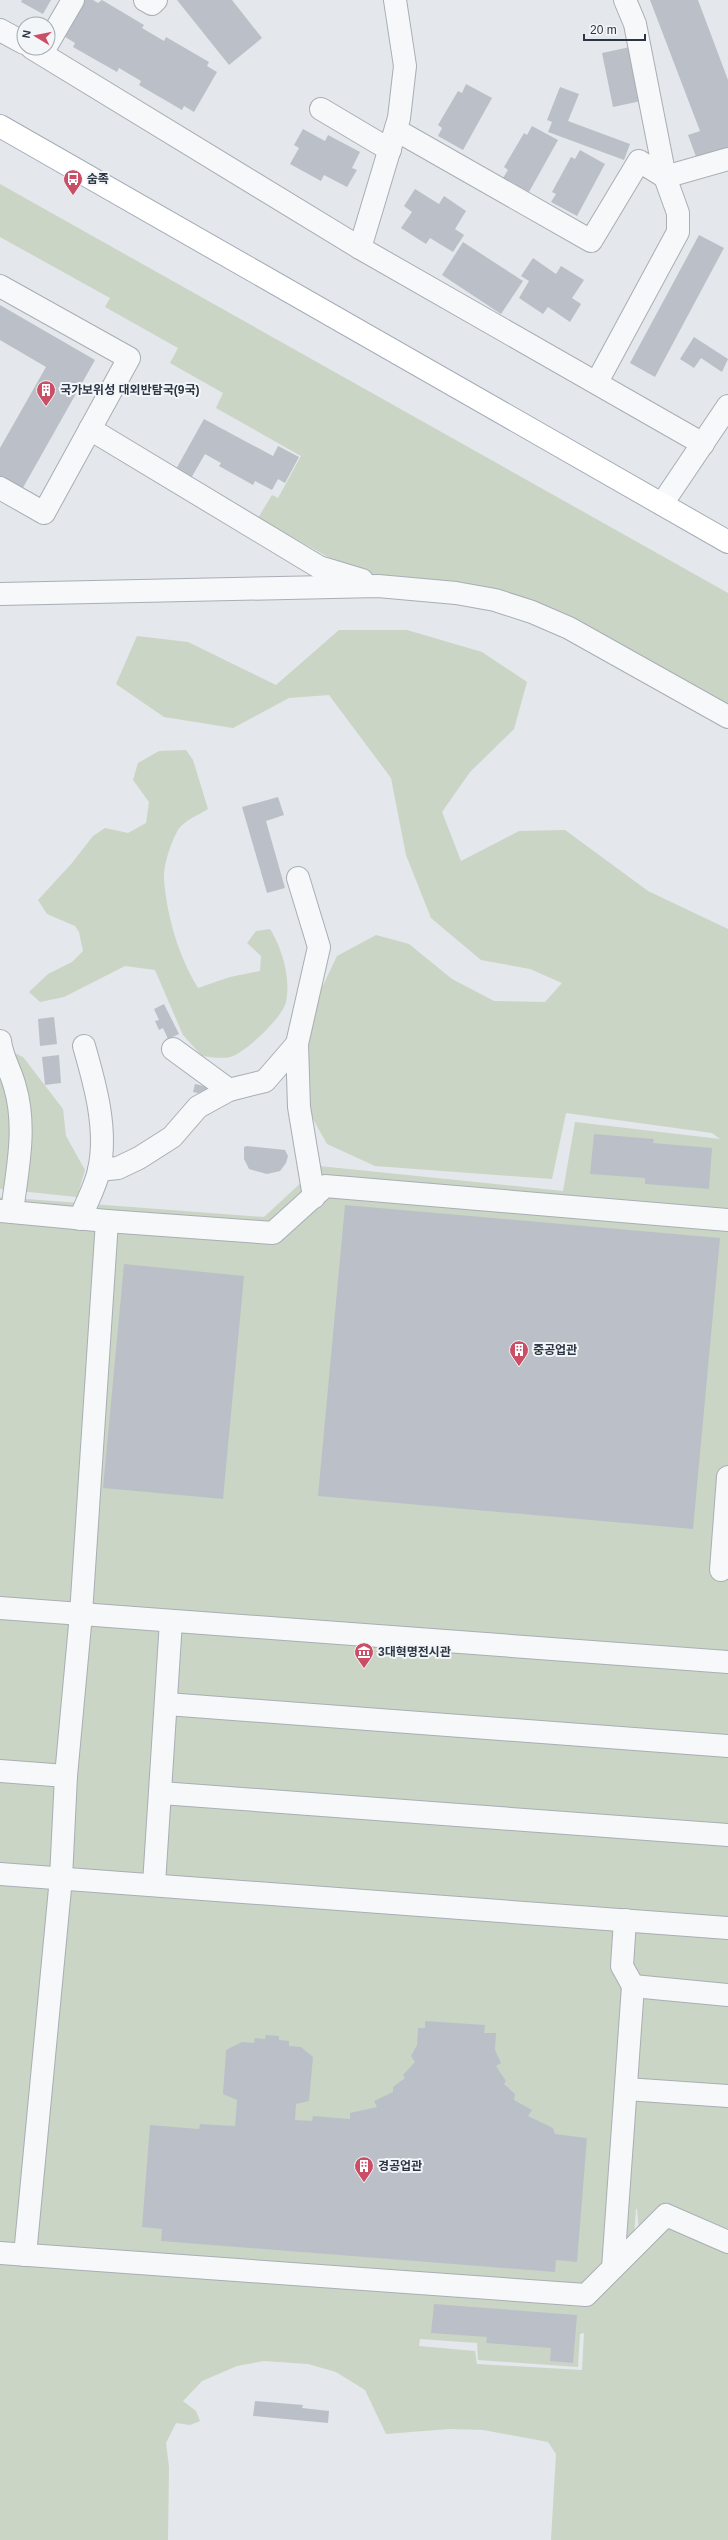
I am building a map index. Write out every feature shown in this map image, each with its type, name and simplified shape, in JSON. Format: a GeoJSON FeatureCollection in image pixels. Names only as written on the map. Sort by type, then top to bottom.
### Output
{"type":"FeatureCollection","features":[{"type":"Feature","properties":{"kind":"main road"},"geometry":{"type":"LineString","coordinates":[[0,126],[728,542]]}},
{"type":"Feature","properties":{"kind":"street"},"geometry":{"type":"LineString","coordinates":[[56,23],[73,0]]}},
{"type":"Feature","properties":{"kind":"street"},"geometry":{"type":"LineString","coordinates":[[145,0],[152,4],[156,0]]}},
{"type":"Feature","properties":{"kind":"street"},"geometry":{"type":"LineString","coordinates":[[360,248],[396,130],[405,66],[395,0]]}},
{"type":"Feature","properties":{"kind":"street"},"geometry":{"type":"LineString","coordinates":[[597,382],[678,232],[678,213],[665,177],[635,24],[626,0]]}},
{"type":"Feature","properties":{"kind":"street"},"geometry":{"type":"LineString","coordinates":[[0,30],[16,37]]}},
{"type":"Feature","properties":{"kind":"street"},"geometry":{"type":"LineString","coordinates":[[52,56],[180,140],[360,248],[597,382],[703,444]]}},
{"type":"Feature","properties":{"kind":"street"},"geometry":{"type":"LineString","coordinates":[[321,109],[390,150]]}},
{"type":"Feature","properties":{"kind":"street"},"geometry":{"type":"LineString","coordinates":[[396,130],[591,241],[639,161],[665,177],[728,159]]}},
{"type":"Feature","properties":{"kind":"street"},"geometry":{"type":"LineString","coordinates":[[0,286],[129,358],[44,513],[0,488]]}},
{"type":"Feature","properties":{"kind":"street"},"geometry":{"type":"LineString","coordinates":[[662,504],[728,406]]}},
{"type":"Feature","properties":{"kind":"street"},"geometry":{"type":"LineString","coordinates":[[90,430],[319,567],[378,586]]}},
{"type":"Feature","properties":{"kind":"street"},"geometry":{"type":"LineString","coordinates":[[0,594],[378,586],[456,593],[495,600],[532,612],[569,628],[728,717]]}},
{"type":"Feature","properties":{"kind":"street"},"geometry":{"type":"LineString","coordinates":[[298,878],[319,947],[297,1044],[299,1107],[314,1197]]}},
{"type":"Feature","properties":{"kind":"street"},"geometry":{"type":"LineString","coordinates":[[0,1041],[2,1054],[16,1088],[21,1132],[6,1212],[106,1221],[273,1232],[325,1186],[728,1220]]}},
{"type":"Feature","properties":{"kind":"street"},"geometry":{"type":"LineString","coordinates":[[99,1170],[118,1168],[139,1158],[172,1137],[198,1107],[229,1090],[265,1081],[297,1044]]}},
{"type":"Feature","properties":{"kind":"street"},"geometry":{"type":"LineString","coordinates":[[80,1219],[99,1170],[101,1140],[95,1082],[84,1046]]}},
{"type":"Feature","properties":{"kind":"street"},"geometry":{"type":"LineString","coordinates":[[173,1049],[229,1090]]}},
{"type":"Feature","properties":{"kind":"street"},"geometry":{"type":"LineString","coordinates":[[26,2255],[61,1878],[66,1776],[81,1614],[106,1221]]}},
{"type":"Feature","properties":{"kind":"street"},"geometry":{"type":"LineString","coordinates":[[721,1570],[728,1477]]}},
{"type":"Feature","properties":{"kind":"street"},"geometry":{"type":"LineString","coordinates":[[0,1608],[728,1662]]}},
{"type":"Feature","properties":{"kind":"street"},"geometry":{"type":"LineString","coordinates":[[154,1884],[167,1704],[171,1621]]}},
{"type":"Feature","properties":{"kind":"street"},"geometry":{"type":"LineString","coordinates":[[167,1704],[728,1746]]}},
{"type":"Feature","properties":{"kind":"street"},"geometry":{"type":"LineString","coordinates":[[0,1771],[66,1776]]}},
{"type":"Feature","properties":{"kind":"street"},"geometry":{"type":"LineString","coordinates":[[161,1793],[728,1835]]}},
{"type":"Feature","properties":{"kind":"street"},"geometry":{"type":"LineString","coordinates":[[0,1874],[154,1884],[728,1928]]}},
{"type":"Feature","properties":{"kind":"street"},"geometry":{"type":"LineString","coordinates":[[613,2268],[633,1986],[622,1966],[624,1920]]}},
{"type":"Feature","properties":{"kind":"street"},"geometry":{"type":"LineString","coordinates":[[633,1986],[728,1995]]}},
{"type":"Feature","properties":{"kind":"street"},"geometry":{"type":"LineString","coordinates":[[626,2089],[728,2096]]}},
{"type":"Feature","properties":{"kind":"street"},"geometry":{"type":"LineString","coordinates":[[0,2253],[586,2295],[666,2215],[728,2242]]}},
{"type":"Feature","properties":{"kind":"green space"},"geometry":{"type":"Polygon","coordinates":[[[0,184],[728,593],[728,707],[538,603],[482,586],[374,576],[355,572],[258,518],[272,495],[278,498],[301,456],[216,408],[223,393],[170,363],[178,348],[105,307],[110,298],[0,237],[0,184]]]}},
{"type":"Feature","properties":{"kind":"green space","name":"3대혁명전시관"},"geometry":{"type":"Polygon","coordinates":[[[339,630],[407,630],[482,652],[527,682],[514,729],[470,772],[442,812],[461,861],[519,831],[565,830],[648,891],[728,929],[728,2232],[690,2217],[659,2232],[676,2226],[728,2245],[728,2540],[551,2540],[556,2454],[548,2442],[483,2430],[449,2429],[386,2434],[365,2390],[336,2372],[308,2364],[264,2361],[237,2366],[202,2381],[183,2401],[196,2411],[200,2421],[190,2425],[176,2423],[166,2443],[169,2467],[168,2540],[0,2540],[0,1197],[264,1217],[319,1166],[563,1191],[575,1122],[720,1139],[712,1133],[566,1113],[552,1179],[375,1166],[327,1144],[308,1110],[304,1043],[309,1015],[337,956],[376,935],[409,944],[452,979],[494,1001],[545,1002],[562,983],[530,969],[481,960],[431,918],[406,855],[391,778],[329,695],[289,698],[233,728],[164,717],[116,684],[137,636],[188,642],[276,685],[339,630]],[[636,2209],[632,2263],[640,2243],[636,2209]],[[584,2333],[580,2334],[578,2367],[478,2360],[477,2343],[420,2339],[419,2346],[475,2351],[477,2364],[582,2370],[584,2333]]]}},
{"type":"Feature","properties":{"kind":"green space"},"geometry":{"type":"Polygon","coordinates":[[[186,750],[193,760],[208,809],[180,827],[170,847],[164,874],[171,922],[185,963],[198,988],[230,977],[260,971],[261,956],[247,943],[256,931],[270,929],[282,954],[286,973],[287,993],[286,1002],[283,1009],[271,1025],[254,1042],[237,1054],[227,1058],[202,1056],[183,1035],[155,970],[125,966],[64,997],[40,1002],[29,992],[48,974],[72,962],[83,951],[79,932],[75,926],[47,914],[38,900],[72,863],[93,836],[105,828],[128,833],[146,823],[149,802],[133,780],[138,763],[159,751],[186,750]]]}},
{"type":"Feature","properties":{"kind":"green space"},"geometry":{"type":"Polygon","coordinates":[[[10,1051],[23,1057],[63,1109],[66,1136],[85,1170],[77,1197],[0,1189],[0,1058],[10,1051]]]}},
{"type":"Feature","properties":{"kind":"building"},"geometry":{"type":"Polygon","coordinates":[[[22,0],[51,0],[43,14],[21,2],[22,0]]]}},
{"type":"Feature","properties":{"kind":"building"},"geometry":{"type":"Polygon","coordinates":[[[82,0],[93,0],[98,3],[102,0],[144,25],[142,28],[164,41],[166,37],[209,62],[207,66],[217,72],[194,112],[184,106],[182,110],[139,85],[141,81],[119,68],[117,72],[73,47],[75,43],[62,35],[82,0]]]}},
{"type":"Feature","properties":{"kind":"building"},"geometry":{"type":"Polygon","coordinates":[[[177,0],[232,0],[262,38],[229,65],[177,0]]]}},
{"type":"Feature","properties":{"kind":"building"},"geometry":{"type":"Polygon","coordinates":[[[650,0],[698,0],[728,80],[728,153],[698,162],[688,135],[700,131],[650,0]]]}},
{"type":"Feature","properties":{"kind":"building"},"geometry":{"type":"Polygon","coordinates":[[[630,47],[641,101],[613,107],[602,53],[630,47]]]}},
{"type":"Feature","properties":{"kind":"building"},"geometry":{"type":"Polygon","coordinates":[[[466,84],[492,98],[463,150],[438,136],[442,128],[438,125],[458,91],[462,93],[466,84]]]}},
{"type":"Feature","properties":{"kind":"building"},"geometry":{"type":"Polygon","coordinates":[[[560,87],[579,94],[568,121],[630,144],[624,160],[548,132],[552,122],[547,120],[560,87]]]}},
{"type":"Feature","properties":{"kind":"building"},"geometry":{"type":"Polygon","coordinates":[[[532,126],[558,140],[529,192],[503,178],[508,170],[504,167],[524,133],[527,135],[532,126]]]}},
{"type":"Feature","properties":{"kind":"building"},"geometry":{"type":"Polygon","coordinates":[[[303,129],[325,141],[328,135],[360,152],[352,168],[357,170],[347,187],[324,175],[321,181],[290,164],[299,148],[294,145],[303,129]]]}},
{"type":"Feature","properties":{"kind":"building"},"geometry":{"type":"Polygon","coordinates":[[[580,150],[605,164],[577,216],[551,202],[556,194],[552,192],[571,157],[575,159],[580,150]]]}},
{"type":"Feature","properties":{"kind":"building"},"geometry":{"type":"Polygon","coordinates":[[[415,189],[439,204],[444,196],[466,211],[455,229],[464,235],[453,252],[430,238],[426,244],[401,228],[412,212],[404,206],[415,189]]]}},
{"type":"Feature","properties":{"kind":"building"},"geometry":{"type":"Polygon","coordinates":[[[699,235],[724,248],[655,377],[630,363],[699,235]]]}},
{"type":"Feature","properties":{"kind":"building"},"geometry":{"type":"Polygon","coordinates":[[[463,242],[523,281],[501,314],[442,275],[463,242]]]}},
{"type":"Feature","properties":{"kind":"building"},"geometry":{"type":"Polygon","coordinates":[[[533,258],[556,274],[561,266],[584,280],[572,298],[581,304],[570,322],[548,307],[543,314],[519,298],[529,281],[521,276],[533,258]]]}},
{"type":"Feature","properties":{"kind":"building","name":"국가보위성 대외반탐국(9국)"},"geometry":{"type":"Polygon","coordinates":[[[0,305],[95,360],[20,493],[0,481],[0,448],[46,367],[0,340],[0,305]]]}},
{"type":"Feature","properties":{"kind":"building"},"geometry":{"type":"Polygon","coordinates":[[[694,337],[728,359],[722,372],[701,358],[694,368],[680,359],[694,337]]]}},
{"type":"Feature","properties":{"kind":"building"},"geometry":{"type":"Polygon","coordinates":[[[204,419],[273,456],[278,446],[299,457],[285,483],[278,479],[272,490],[255,481],[253,485],[219,466],[221,463],[205,454],[190,480],[175,471],[204,419]]]}},
{"type":"Feature","properties":{"kind":"building"},"geometry":{"type":"Polygon","coordinates":[[[278,797],[284,815],[266,821],[285,888],[267,893],[242,807],[278,797]]]}},
{"type":"Feature","properties":{"kind":"building"},"geometry":{"type":"Polygon","coordinates":[[[164,1004],[179,1034],[168,1039],[163,1028],[159,1030],[155,1021],[159,1020],[154,1009],[164,1004]]]}},
{"type":"Feature","properties":{"kind":"building"},"geometry":{"type":"Polygon","coordinates":[[[54,1017],[57,1044],[40,1046],[38,1019],[54,1017]]]}},
{"type":"Feature","properties":{"kind":"building"},"geometry":{"type":"Polygon","coordinates":[[[59,1055],[61,1083],[45,1085],[42,1057],[59,1055]]]}},
{"type":"Feature","properties":{"kind":"building"},"geometry":{"type":"Polygon","coordinates":[[[195,1084],[208,1087],[207,1095],[193,1092],[195,1084]]]}},
{"type":"Feature","properties":{"kind":"building"},"geometry":{"type":"Polygon","coordinates":[[[594,1134],[654,1139],[653,1143],[712,1148],[709,1189],[645,1184],[645,1178],[590,1174],[594,1134]]]}},
{"type":"Feature","properties":{"kind":"building"},"geometry":{"type":"Polygon","coordinates":[[[247,1146],[285,1150],[288,1156],[286,1163],[280,1171],[267,1174],[249,1169],[244,1159],[244,1147],[247,1146]]]}},
{"type":"Feature","properties":{"kind":"building","name":"중공업관"},"geometry":{"type":"Polygon","coordinates":[[[345,1205],[720,1238],[693,1529],[318,1496],[345,1205]]]}},
{"type":"Feature","properties":{"kind":"building"},"geometry":{"type":"Polygon","coordinates":[[[124,1264],[244,1276],[223,1499],[103,1488],[124,1264]]]}},
{"type":"Feature","properties":{"kind":"building","name":"경공업관"},"geometry":{"type":"Polygon","coordinates":[[[425,2021],[485,2025],[484,2033],[496,2033],[495,2050],[501,2063],[496,2066],[506,2081],[504,2084],[515,2094],[514,2100],[532,2110],[528,2116],[553,2128],[555,2134],[587,2138],[577,2262],[556,2260],[555,2272],[161,2241],[162,2229],[142,2227],[150,2125],[199,2129],[200,2124],[235,2126],[237,2100],[223,2094],[226,2050],[242,2042],[254,2043],[255,2038],[265,2039],[266,2035],[279,2036],[279,2040],[289,2041],[289,2046],[301,2047],[313,2057],[309,2101],[296,2104],[295,2120],[312,2121],[313,2116],[350,2119],[350,2113],[377,2107],[374,2101],[393,2092],[393,2087],[405,2078],[403,2075],[415,2062],[411,2056],[417,2045],[418,2028],[425,2028],[425,2021]]]}},
{"type":"Feature","properties":{"kind":"building"},"geometry":{"type":"Polygon","coordinates":[[[434,2304],[577,2315],[573,2363],[550,2361],[551,2348],[486,2343],[487,2337],[431,2333],[434,2304]]]}},
{"type":"Feature","properties":{"kind":"building"},"geometry":{"type":"Polygon","coordinates":[[[255,2401],[303,2405],[302,2408],[329,2411],[328,2423],[253,2416],[255,2401]]]}},
{"type":"Feature","properties":{"kind":"place","name":"숨족"},"geometry":{"type":"Point","coordinates":[73,196]}},
{"type":"Feature","properties":{"kind":"place","name":"국가보위성 대외반탐국(9국)"},"geometry":{"type":"Point","coordinates":[46,407]}},
{"type":"Feature","properties":{"kind":"place","name":"중공업관"},"geometry":{"type":"Point","coordinates":[519,1367]}},
{"type":"Feature","properties":{"kind":"place","name":"3대혁명전시관"},"geometry":{"type":"Point","coordinates":[364,1669]}},
{"type":"Feature","properties":{"kind":"place","name":"경공업관"},"geometry":{"type":"Point","coordinates":[364,2183]}}]}
